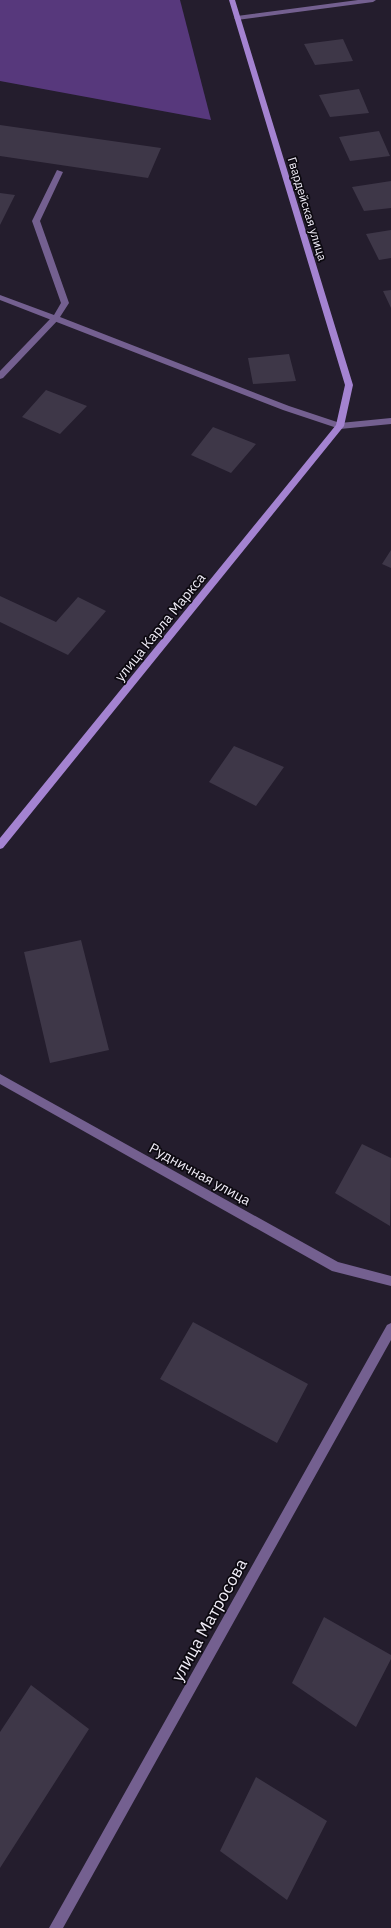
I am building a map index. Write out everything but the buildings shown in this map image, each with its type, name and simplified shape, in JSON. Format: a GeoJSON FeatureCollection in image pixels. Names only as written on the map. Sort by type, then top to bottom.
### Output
{"type":"FeatureCollection","features":[{"type":"Feature","properties":{"kind":"main road","name":"Гвардейская улица"},"geometry":{"type":"LineString","coordinates":[[232,0],[349,385],[340,426]]}},
{"type":"Feature","properties":{"kind":"main road","name":"улица Карла Маркса"},"geometry":{"type":"LineString","coordinates":[[0,845],[340,426]]}},
{"type":"Feature","properties":{"kind":"street"},"geometry":{"type":"LineString","coordinates":[[237,18],[373,0]]}},
{"type":"Feature","properties":{"kind":"street"},"geometry":{"type":"LineString","coordinates":[[0,376],[56,319],[65,303],[36,221],[59,172]]}},
{"type":"Feature","properties":{"kind":"street"},"geometry":{"type":"LineString","coordinates":[[0,297],[286,408],[340,426],[391,421]]}},
{"type":"Feature","properties":{"kind":"street","name":"Рудничная улица"},"geometry":{"type":"LineString","coordinates":[[0,1079],[336,1267],[391,1281]]}},
{"type":"Feature","properties":{"kind":"street","name":"улица Матросова"},"geometry":{"type":"LineString","coordinates":[[56,1928],[391,1329]]}},
{"type":"Feature","properties":{"kind":"shaded area"},"geometry":{"type":"Polygon","coordinates":[[[0,0],[180,0],[211,120],[0,81],[0,0]]]}}]}
